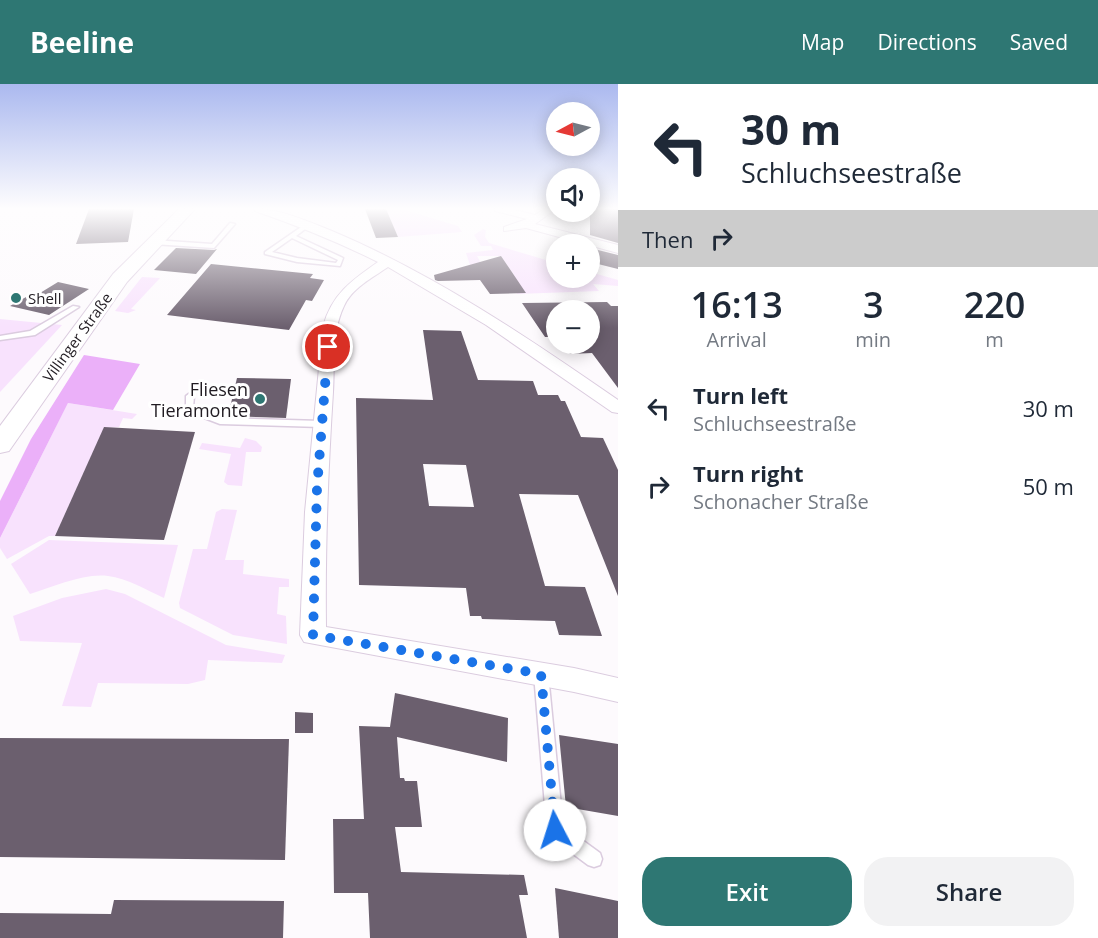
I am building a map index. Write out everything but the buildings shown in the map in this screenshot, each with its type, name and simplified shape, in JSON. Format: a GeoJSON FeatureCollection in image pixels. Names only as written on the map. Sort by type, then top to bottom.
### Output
{"type":"FeatureCollection","features":[{"type":"Feature","properties":{"kind":"main road","name":"Villinger Straße"},"geometry":{"type":"LineString","coordinates":[[0,445],[83,308],[120,278],[147,249]]}},
{"type":"Feature","properties":{"kind":"street"},"geometry":{"type":"LineString","coordinates":[[358,249],[424,282],[530,346],[618,408]]}},
{"type":"Feature","properties":{"kind":"street"},"geometry":{"type":"LineString","coordinates":[[386,262],[353,285],[337,306],[330,328],[321,424],[313,569],[313,635],[541,674],[618,690]]}},
{"type":"Feature","properties":{"kind":"lane"},"geometry":{"type":"LineString","coordinates":[[273,249],[267,253],[297,260],[338,265],[341,259],[319,249]]}},
{"type":"Feature","properties":{"kind":"lane"},"geometry":{"type":"LineString","coordinates":[[0,338],[32,333],[83,308]]}},
{"type":"Feature","properties":{"kind":"lane"},"geometry":{"type":"LineString","coordinates":[[190,396],[189,410],[220,421],[321,424]]}},
{"type":"Feature","properties":{"kind":"lane"},"geometry":{"type":"LineString","coordinates":[[541,674],[555,830],[594,860]]}},
{"type":"Feature","properties":{"kind":"shaded area"},"geometry":{"type":"Polygon","coordinates":[[[509,249],[546,260],[546,288],[596,288],[599,291],[517,294],[505,276],[514,275],[501,256],[477,256],[482,265],[470,265],[466,253],[509,249]]]}},
{"type":"Feature","properties":{"kind":"shaded area"},"geometry":{"type":"Polygon","coordinates":[[[600,275],[618,280],[618,286],[600,285],[600,275]]]}},
{"type":"Feature","properties":{"kind":"shaded area"},"geometry":{"type":"Polygon","coordinates":[[[142,277],[160,278],[131,309],[136,310],[128,313],[115,311],[142,277]]]}},
{"type":"Feature","properties":{"kind":"shaded area"},"geometry":{"type":"Polygon","coordinates":[[[0,319],[62,325],[0,392],[0,319]]]}},
{"type":"Feature","properties":{"kind":"shaded area"},"geometry":{"type":"Polygon","coordinates":[[[84,355],[140,364],[113,410],[68,403],[0,538],[0,501],[31,439],[84,355]]]}},
{"type":"Feature","properties":{"kind":"shaded area"},"geometry":{"type":"Polygon","coordinates":[[[68,403],[137,414],[132,419],[123,418],[119,427],[104,428],[55,536],[49,536],[7,559],[0,548],[0,538],[68,403]]]}},
{"type":"Feature","properties":{"kind":"shaded area"},"geometry":{"type":"Polygon","coordinates":[[[245,438],[256,441],[262,447],[261,452],[246,452],[242,486],[228,485],[224,482],[231,454],[199,449],[202,443],[240,448],[245,438]]]}},
{"type":"Feature","properties":{"kind":"shaded area"},"geometry":{"type":"Polygon","coordinates":[[[222,509],[237,510],[225,560],[244,560],[243,574],[289,579],[289,587],[279,587],[277,614],[286,616],[287,644],[233,635],[180,608],[179,603],[193,549],[207,549],[216,512],[222,509]]]}},
{"type":"Feature","properties":{"kind":"shaded area"},"geometry":{"type":"Polygon","coordinates":[[[49,540],[178,545],[164,598],[122,579],[108,576],[79,579],[30,594],[11,564],[49,540]]]}},
{"type":"Feature","properties":{"kind":"shaded area"},"geometry":{"type":"Polygon","coordinates":[[[106,589],[125,594],[226,645],[285,655],[282,663],[208,660],[205,680],[188,684],[98,683],[91,707],[62,706],[82,643],[20,641],[13,616],[62,598],[106,589]]]}},
{"type":"Feature","properties":{"kind":"place","name":"Shell"},"geometry":{"type":"Point","coordinates":[16,298]}},
{"type":"Feature","properties":{"kind":"place","name":"Fliesen Tieramonte"},"geometry":{"type":"Point","coordinates":[260,399]}},
{"type":"Feature","properties":{"kind":"route"},"geometry":{"type":"LineString","coordinates":[[328,347],[317,488],[313,635],[541,674],[555,830]]}}]}
